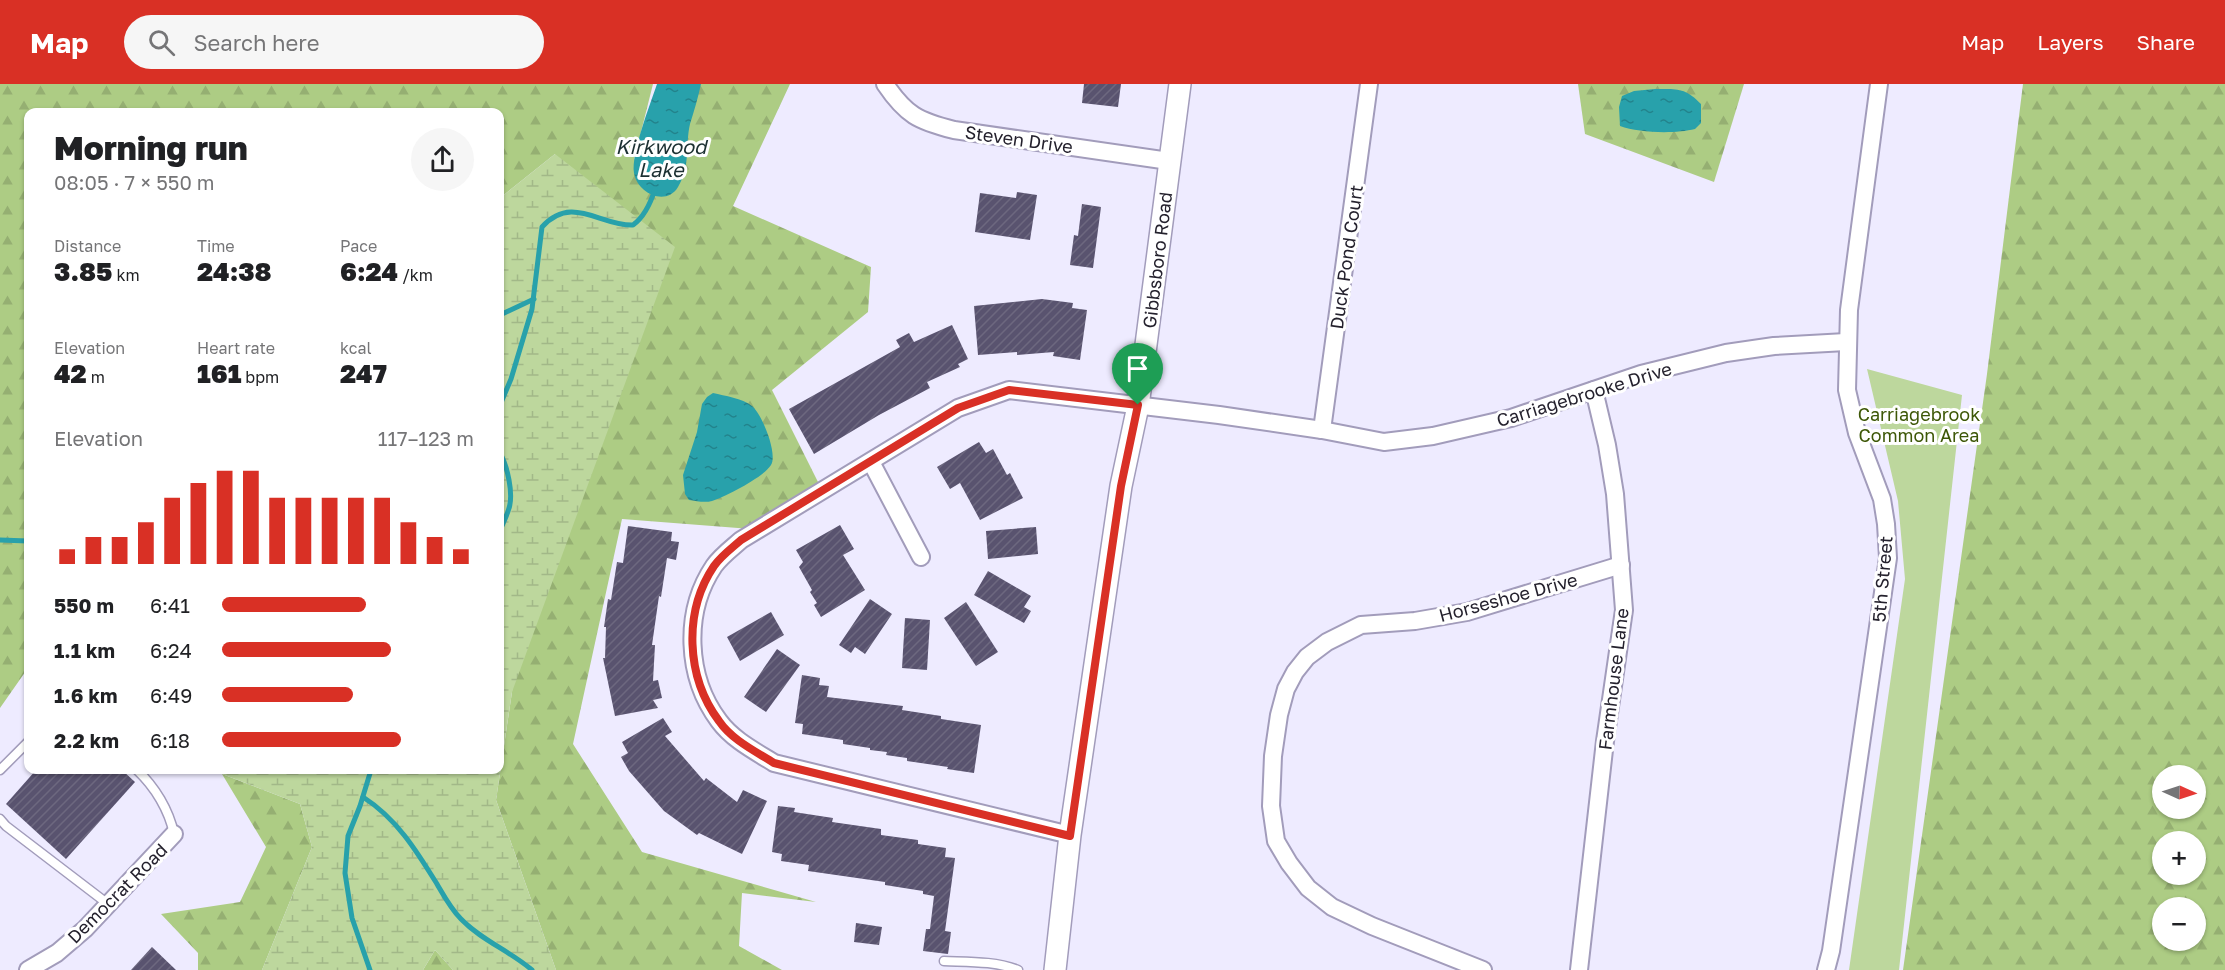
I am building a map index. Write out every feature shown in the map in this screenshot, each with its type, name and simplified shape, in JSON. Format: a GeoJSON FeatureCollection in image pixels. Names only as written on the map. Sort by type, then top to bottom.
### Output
{"type":"FeatureCollection","features":[{"type":"Feature","properties":{"kind":"street","name":"Steven Drive"},"geometry":{"type":"LineString","coordinates":[[885,84],[910,114],[930,124],[954,130],[1169,161]]}},
{"type":"Feature","properties":{"kind":"street","name":"Gibbsboro Road"},"geometry":{"type":"LineString","coordinates":[[1055,970],[1070,836],[1121,486],[1138,405],[1180,84]]}},
{"type":"Feature","properties":{"kind":"street","name":"Duck Pond Court"},"geometry":{"type":"LineString","coordinates":[[1323,430],[1369,84]]}},
{"type":"Feature","properties":{"kind":"street","name":"5th Street"},"geometry":{"type":"LineString","coordinates":[[1826,970],[1833,939],[1888,558],[1882,499],[1857,433],[1847,390],[1846,342],[1879,84]]}},
{"type":"Feature","properties":{"kind":"street","name":"Carriagebrooke Drive"},"geometry":{"type":"LineString","coordinates":[[1070,836],[774,763],[740,741],[719,722],[695,673],[692,651],[693,621],[700,591],[715,564],[741,540],[958,408],[1009,390],[1323,430],[1384,442],[1433,436],[1511,418],[1641,374],[1726,353],[1774,346],[1846,342]]}},
{"type":"Feature","properties":{"kind":"street","name":"Farmhouse Lane"},"geometry":{"type":"LineString","coordinates":[[1579,970],[1605,741],[1624,610],[1615,494],[1607,445],[1594,390]]}},
{"type":"Feature","properties":{"kind":"street"},"geometry":{"type":"LineString","coordinates":[[871,462],[921,557]]}},
{"type":"Feature","properties":{"kind":"street","name":"Horseshoe Drive"},"geometry":{"type":"LineString","coordinates":[[1483,970],[1372,926],[1332,907],[1308,888],[1289,863],[1276,841],[1271,807],[1273,756],[1279,715],[1286,689],[1295,672],[1307,657],[1327,642],[1361,625],[1415,621],[1467,612],[1621,565]]}},
{"type":"Feature","properties":{"kind":"street","name":"Democrat Road"},"geometry":{"type":"LineString","coordinates":[[28,970],[57,953],[85,929],[174,834]]}},
{"type":"Feature","properties":{"kind":"lane"},"geometry":{"type":"LineString","coordinates":[[0,770],[24,746]]}},
{"type":"Feature","properties":{"kind":"lane"},"geometry":{"type":"LineString","coordinates":[[140,774],[161,800],[172,823],[174,834]]}},
{"type":"Feature","properties":{"kind":"lane"},"geometry":{"type":"LineString","coordinates":[[0,819],[108,904]]}},
{"type":"Feature","properties":{"kind":"lane"},"geometry":{"type":"LineString","coordinates":[[944,961],[995,964],[1018,970]]}},
{"type":"Feature","properties":{"kind":"green space"},"geometry":{"type":"Polygon","coordinates":[[[0,84],[653,84],[634,160],[688,84],[790,84],[733,206],[871,267],[868,312],[772,390],[820,486],[751,529],[622,519],[573,744],[642,852],[816,902],[742,893],[739,946],[782,970],[556,970],[496,800],[500,774],[504,774],[504,746],[512,692],[555,154],[504,195],[504,108],[24,108],[24,674],[0,708],[0,84]]]}},
{"type":"Feature","properties":{"kind":"green space"},"geometry":{"type":"Polygon","coordinates":[[[1578,84],[1744,84],[1714,182],[1585,134],[1578,84]]]}},
{"type":"Feature","properties":{"kind":"green space"},"geometry":{"type":"Polygon","coordinates":[[[2023,84],[2225,84],[2225,970],[1903,970],[1987,374],[2023,84]]]}},
{"type":"Feature","properties":{"kind":"green space"},"geometry":{"type":"Polygon","coordinates":[[[555,154],[675,247],[512,692],[504,746],[504,195],[555,154]]]}},
{"type":"Feature","properties":{"kind":"green space","name":"Carriagebrook Common Area"},"geometry":{"type":"Polygon","coordinates":[[[1867,369],[1962,395],[1899,970],[1849,970],[1905,579],[1898,501],[1867,369]]]}},
{"type":"Feature","properties":{"kind":"green space"},"geometry":{"type":"Polygon","coordinates":[[[222,774],[300,804],[312,847],[262,970],[198,970],[198,953],[161,914],[240,902],[266,847],[222,774]]]}},
{"type":"Feature","properties":{"kind":"green space"},"geometry":{"type":"Polygon","coordinates":[[[222,774],[500,774],[496,800],[556,970],[453,970],[435,950],[423,970],[262,970],[312,847],[300,804],[222,774]]]}},
{"type":"Feature","properties":{"kind":"green space"},"geometry":{"type":"Polygon","coordinates":[[[435,950],[453,970],[423,970],[435,950]]]}},
{"type":"Feature","properties":{"kind":"water","name":"Kirkwood Lake"},"geometry":{"type":"Polygon","coordinates":[[[657,84],[701,84],[690,124],[685,171],[673,193],[660,197],[640,186],[634,173],[638,142],[657,84]]]}},
{"type":"Feature","properties":{"kind":"water"},"geometry":{"type":"Polygon","coordinates":[[[1675,89],[1690,94],[1701,104],[1701,123],[1695,129],[1667,132],[1637,130],[1620,126],[1619,107],[1622,96],[1634,91],[1675,89]]]}},
{"type":"Feature","properties":{"kind":"water"},"geometry":{"type":"Polygon","coordinates":[[[713,393],[743,401],[756,410],[768,434],[773,460],[761,475],[718,499],[709,502],[689,500],[685,494],[683,475],[697,432],[702,404],[713,393]]]}},
{"type":"Feature","properties":{"kind":"building"},"geometry":{"type":"Polygon","coordinates":[[[1084,84],[1121,84],[1118,107],[1082,103],[1084,84]]]}},
{"type":"Feature","properties":{"kind":"building"},"geometry":{"type":"Polygon","coordinates":[[[1017,192],[1037,195],[1030,240],[975,232],[980,193],[1016,198],[1017,192]]]}},
{"type":"Feature","properties":{"kind":"building"},"geometry":{"type":"Polygon","coordinates":[[[1082,204],[1101,207],[1093,268],[1070,265],[1074,235],[1078,236],[1082,204]]]}},
{"type":"Feature","properties":{"kind":"building"},"geometry":{"type":"Polygon","coordinates":[[[1042,299],[1073,303],[1072,308],[1087,310],[1080,360],[1053,356],[1054,352],[978,355],[974,306],[1042,299]]]}},
{"type":"Feature","properties":{"kind":"building"},"geometry":{"type":"Polygon","coordinates":[[[952,325],[968,359],[958,364],[960,367],[927,382],[930,388],[814,454],[789,409],[900,347],[896,340],[909,333],[914,342],[952,325]]]}},
{"type":"Feature","properties":{"kind":"building"},"geometry":{"type":"Polygon","coordinates":[[[979,442],[986,453],[993,449],[1007,475],[1010,473],[1023,498],[980,520],[960,483],[950,489],[937,467],[979,442]]]}},
{"type":"Feature","properties":{"kind":"building"},"geometry":{"type":"Polygon","coordinates":[[[840,525],[854,549],[843,555],[865,590],[821,617],[814,605],[817,603],[810,592],[812,590],[799,567],[803,562],[796,550],[840,525]]]}},
{"type":"Feature","properties":{"kind":"building"},"geometry":{"type":"Polygon","coordinates":[[[628,526],[672,532],[671,541],[679,542],[676,560],[667,558],[652,645],[655,645],[653,681],[658,680],[662,698],[653,700],[658,708],[615,716],[603,658],[605,658],[606,627],[604,627],[617,562],[623,563],[628,526]]]}},
{"type":"Feature","properties":{"kind":"building"},"geometry":{"type":"Polygon","coordinates":[[[1036,527],[1038,554],[988,559],[986,531],[1036,527]]]}},
{"type":"Feature","properties":{"kind":"building"},"geometry":{"type":"Polygon","coordinates":[[[988,571],[1031,596],[1024,607],[1031,611],[1024,623],[974,595],[988,571]]]}},
{"type":"Feature","properties":{"kind":"building"},"geometry":{"type":"Polygon","coordinates":[[[870,599],[892,614],[865,654],[855,647],[851,653],[839,645],[870,599]]]}},
{"type":"Feature","properties":{"kind":"building"},"geometry":{"type":"Polygon","coordinates":[[[966,602],[998,652],[976,666],[944,618],[966,602]]]}},
{"type":"Feature","properties":{"kind":"building"},"geometry":{"type":"Polygon","coordinates":[[[771,612],[784,635],[740,661],[727,637],[771,612]]]}},
{"type":"Feature","properties":{"kind":"building"},"geometry":{"type":"Polygon","coordinates":[[[905,618],[930,620],[927,670],[902,668],[905,618]]]}},
{"type":"Feature","properties":{"kind":"building"},"geometry":{"type":"Polygon","coordinates":[[[777,649],[800,665],[766,712],[744,697],[777,649]]]}},
{"type":"Feature","properties":{"kind":"building"},"geometry":{"type":"Polygon","coordinates":[[[802,675],[820,678],[819,685],[829,686],[827,697],[903,706],[902,710],[981,725],[974,773],[907,761],[907,758],[886,755],[887,752],[843,744],[843,740],[802,734],[803,724],[795,723],[802,675]]]}},
{"type":"Feature","properties":{"kind":"building"},"geometry":{"type":"Polygon","coordinates":[[[663,718],[672,732],[665,736],[704,781],[706,778],[737,802],[743,790],[767,801],[742,854],[699,833],[697,835],[664,811],[629,771],[621,757],[628,753],[622,742],[663,718]]]}},
{"type":"Feature","properties":{"kind":"building"},"geometry":{"type":"Polygon","coordinates":[[[32,774],[126,774],[135,782],[66,859],[6,804],[32,774]]]}},
{"type":"Feature","properties":{"kind":"building"},"geometry":{"type":"Polygon","coordinates":[[[778,806],[795,808],[794,812],[833,818],[832,822],[881,829],[881,835],[918,840],[918,844],[946,848],[945,857],[955,858],[945,931],[951,932],[948,954],[923,951],[926,929],[930,929],[934,896],[923,894],[923,891],[885,885],[885,882],[808,871],[809,865],[781,861],[782,854],[772,852],[778,806]]]}},
{"type":"Feature","properties":{"kind":"building"},"geometry":{"type":"Polygon","coordinates":[[[856,923],[882,927],[879,945],[854,942],[856,923]]]}},
{"type":"Feature","properties":{"kind":"building"},"geometry":{"type":"Polygon","coordinates":[[[152,947],[176,970],[131,970],[152,947]]]}},
{"type":"Feature","properties":{"kind":"waterway"},"geometry":{"type":"LineString","coordinates":[[504,396],[532,309],[542,227],[553,217],[575,212],[633,225],[647,209],[655,189]]}},
{"type":"Feature","properties":{"kind":"waterway"},"geometry":{"type":"LineString","coordinates":[[504,313],[534,299]]}},
{"type":"Feature","properties":{"kind":"waterway"},"geometry":{"type":"LineString","coordinates":[[504,462],[511,494],[504,520]]}},
{"type":"Feature","properties":{"kind":"waterway"},"geometry":{"type":"LineString","coordinates":[[0,540],[24,541]]}},
{"type":"Feature","properties":{"kind":"waterway"},"geometry":{"type":"LineString","coordinates":[[370,774],[348,836],[345,873],[352,918],[370,970]]}},
{"type":"Feature","properties":{"kind":"waterway"},"geometry":{"type":"LineString","coordinates":[[363,797],[386,815],[405,836],[461,919],[477,933],[532,970]]}},
{"type":"Feature","properties":{"kind":"route"},"geometry":{"type":"LineString","coordinates":[[1009,390],[1138,405],[1121,486],[1070,836],[774,763],[740,741],[719,722],[695,673],[692,651],[693,621],[700,591],[715,564],[741,540],[958,408],[1009,390]]}}]}
